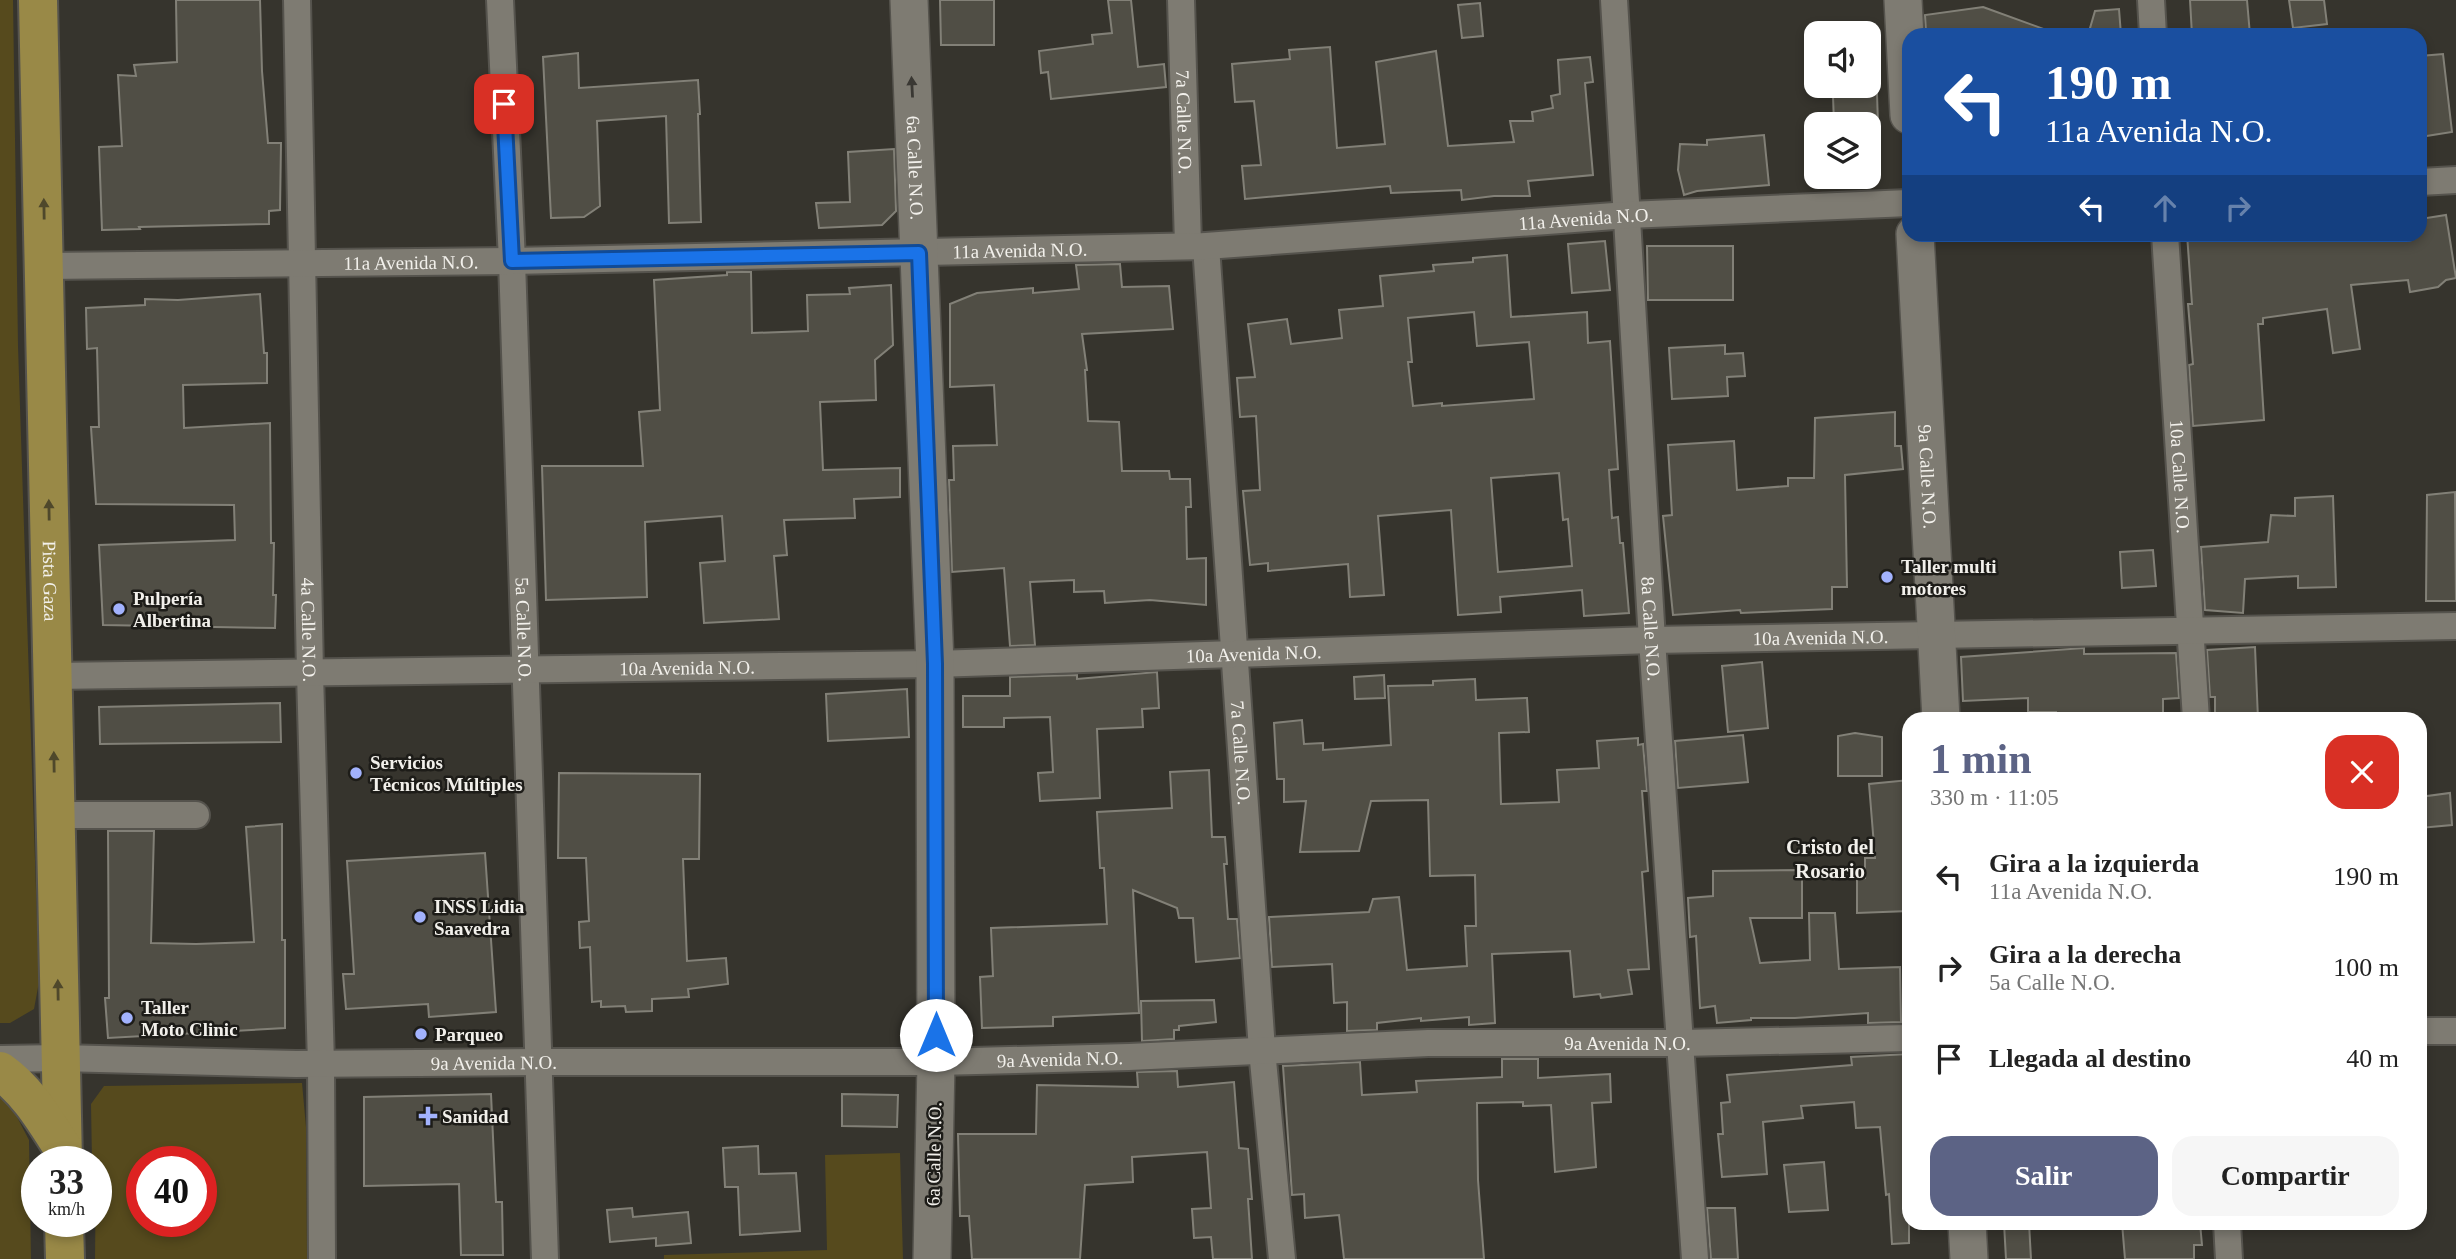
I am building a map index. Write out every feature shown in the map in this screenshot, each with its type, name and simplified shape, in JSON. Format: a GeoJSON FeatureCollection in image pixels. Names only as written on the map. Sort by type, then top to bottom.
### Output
{"type":"FeatureCollection","features":[{"type":"Feature","properties":{"kind":"main road","name":"Pista Gaza"},"geometry":{"type":"LineString","coordinates":[[38,0],[62,1146]]}},
{"type":"Feature","properties":{"kind":"main road"},"geometry":{"type":"LineString","coordinates":[[41,57],[59,0]]}},
{"type":"Feature","properties":{"kind":"main road"},"geometry":{"type":"LineString","coordinates":[[0,1071],[16,1083],[37,1107],[57,1146]]}},
{"type":"Feature","properties":{"kind":"main road"},"geometry":{"type":"LineString","coordinates":[[64,1237],[65,1259]]}},
{"type":"Feature","properties":{"kind":"street","name":"4a Calle N.O."},"geometry":{"type":"LineString","coordinates":[[296,0],[321,1064],[322,1259]]}},
{"type":"Feature","properties":{"kind":"street","name":"5a Calle N.O."},"geometry":{"type":"LineString","coordinates":[[500,0],[512,261],[545,1259]]}},
{"type":"Feature","properties":{"kind":"street","name":"6a Calle N.O."},"geometry":{"type":"LineString","coordinates":[[909,0],[935,664],[936,1062],[932,1259]]}},
{"type":"Feature","properties":{"kind":"street","name":"7a Calle N.O."},"geometry":{"type":"LineString","coordinates":[[1181,0],[1197,245],[1234,653],[1262,1051],[1282,1259]]}},
{"type":"Feature","properties":{"kind":"street","name":"8a Calle N.O."},"geometry":{"type":"LineString","coordinates":[[1614,0],[1652,640],[1696,1259]]}},
{"type":"Feature","properties":{"kind":"street"},"geometry":{"type":"LineString","coordinates":[[1903,0],[1904,28]]}},
{"type":"Feature","properties":{"kind":"street"},"geometry":{"type":"LineString","coordinates":[[2151,0],[2153,28]]}},
{"type":"Feature","properties":{"kind":"street"},"geometry":{"type":"LineString","coordinates":[[2427,182],[2456,180]]}},
{"type":"Feature","properties":{"kind":"street","name":"11a Avenida N.O."},"geometry":{"type":"LineString","coordinates":[[45,266],[512,261],[1197,245],[1628,215],[1902,203]]}},
{"type":"Feature","properties":{"kind":"street","name":"9a Calle N.O."},"geometry":{"type":"LineString","coordinates":[[1916,242],[1941,712]]}},
{"type":"Feature","properties":{"kind":"street","name":"10a Calle N.O."},"geometry":{"type":"LineString","coordinates":[[2166,242],[2196,712]]}},
{"type":"Feature","properties":{"kind":"street","name":"10a Avenida N.O."},"geometry":{"type":"LineString","coordinates":[[52,676],[935,664],[1652,640],[2456,626]]}},
{"type":"Feature","properties":{"kind":"street"},"geometry":{"type":"LineString","coordinates":[[55,816],[196,815]]}},
{"type":"Feature","properties":{"kind":"street"},"geometry":{"type":"LineString","coordinates":[[2427,1031],[2456,1031]]}},
{"type":"Feature","properties":{"kind":"street","name":"9a Avenida N.O."},"geometry":{"type":"LineString","coordinates":[[0,1059],[321,1064],[936,1062],[1129,1057],[1428,1043],[1902,1038]]}},
{"type":"Feature","properties":{"kind":"street"},"geometry":{"type":"LineString","coordinates":[[1968,1230],[1969,1259]]}},
{"type":"Feature","properties":{"kind":"street"},"geometry":{"type":"LineString","coordinates":[[2228,1230],[2230,1259]]}},
{"type":"Feature","properties":{"kind":"shaded area"},"geometry":{"type":"Polygon","coordinates":[[[0,0],[13,0],[18,346],[39,982],[34,1009],[10,1023],[0,1023],[0,0]]]}},
{"type":"Feature","properties":{"kind":"shaded area"},"geometry":{"type":"Polygon","coordinates":[[[302,1083],[306,1127],[307,1259],[95,1259],[95,1237],[112,1237],[112,1146],[92,1146],[91,1104],[104,1086],[302,1083]]]}},
{"type":"Feature","properties":{"kind":"shaded area"},"geometry":{"type":"Polygon","coordinates":[[[0,1089],[29,1140],[29,1146],[21,1146],[21,1237],[31,1237],[31,1259],[0,1259],[0,1089]]]}},
{"type":"Feature","properties":{"kind":"shaded area"},"geometry":{"type":"Polygon","coordinates":[[[900,1153],[903,1259],[664,1259],[664,1255],[827,1250],[825,1155],[900,1153]]]}},
{"type":"Feature","properties":{"kind":"building"},"geometry":{"type":"Polygon","coordinates":[[[176,0],[260,0],[268,143],[281,143],[280,210],[269,211],[269,224],[102,230],[99,147],[122,146],[118,75],[136,76],[134,65],[177,62],[176,0]]]}},
{"type":"Feature","properties":{"kind":"building"},"geometry":{"type":"Polygon","coordinates":[[[940,0],[994,0],[994,45],[941,45],[940,0]]]}},
{"type":"Feature","properties":{"kind":"building"},"geometry":{"type":"Polygon","coordinates":[[[1108,0],[1131,0],[1138,67],[1164,64],[1166,87],[1051,99],[1048,72],[1041,73],[1039,51],[1093,44],[1092,35],[1112,33],[1108,0]]]}},
{"type":"Feature","properties":{"kind":"building"},"geometry":{"type":"Polygon","coordinates":[[[2190,0],[2247,0],[2249,28],[2192,28],[2190,0]]]}},
{"type":"Feature","properties":{"kind":"building"},"geometry":{"type":"Polygon","coordinates":[[[2289,0],[2324,0],[2327,24],[2293,28],[2289,0]]]}},
{"type":"Feature","properties":{"kind":"building"},"geometry":{"type":"Polygon","coordinates":[[[1480,3],[1483,36],[1462,38],[1458,5],[1480,3]]]}},
{"type":"Feature","properties":{"kind":"building"},"geometry":{"type":"Polygon","coordinates":[[[1983,7],[2041,28],[1926,28],[1925,15],[1983,7]]]}},
{"type":"Feature","properties":{"kind":"building"},"geometry":{"type":"Polygon","coordinates":[[[2119,9],[2120,28],[2090,28],[2095,11],[2119,9]]]}},
{"type":"Feature","properties":{"kind":"building"},"geometry":{"type":"Polygon","coordinates":[[[1330,47],[1337,148],[1385,144],[1376,62],[1436,51],[1448,146],[1514,142],[1510,121],[1533,121],[1532,112],[1553,108],[1551,96],[1560,94],[1558,60],[1590,57],[1593,82],[1585,83],[1593,175],[1528,181],[1530,196],[1494,196],[1462,200],[1461,190],[1391,193],[1390,186],[1245,199],[1242,166],[1261,165],[1254,101],[1235,102],[1232,64],[1290,59],[1289,50],[1330,47]]]}},
{"type":"Feature","properties":{"kind":"building"},"geometry":{"type":"Polygon","coordinates":[[[578,53],[579,88],[698,80],[701,222],[669,223],[666,116],[597,121],[600,206],[584,217],[551,218],[543,57],[578,53]]]}},
{"type":"Feature","properties":{"kind":"building"},"geometry":{"type":"Polygon","coordinates":[[[2443,54],[2452,132],[2427,136],[2427,55],[2443,54]]]}},
{"type":"Feature","properties":{"kind":"building"},"geometry":{"type":"Polygon","coordinates":[[[1833,98],[1877,98],[1878,112],[1834,112],[1833,98]]]}},
{"type":"Feature","properties":{"kind":"building"},"geometry":{"type":"Polygon","coordinates":[[[1764,135],[1769,185],[1697,191],[1684,195],[1678,170],[1680,144],[1707,145],[1707,140],[1764,135]]]}},
{"type":"Feature","properties":{"kind":"building"},"geometry":{"type":"Polygon","coordinates":[[[894,149],[896,211],[882,225],[819,228],[816,203],[850,202],[848,152],[894,149]]]}},
{"type":"Feature","properties":{"kind":"building"},"geometry":{"type":"Polygon","coordinates":[[[2446,215],[2456,278],[2446,280],[2438,287],[2410,292],[2408,280],[2351,285],[2360,349],[2333,353],[2327,309],[2263,318],[2263,324],[2258,324],[2264,420],[2193,426],[2189,365],[2193,364],[2188,304],[2192,304],[2188,242],[2427,242],[2427,218],[2446,215]]]}},
{"type":"Feature","properties":{"kind":"building"},"geometry":{"type":"Polygon","coordinates":[[[1605,241],[1610,290],[1572,293],[1568,244],[1605,241]]]}},
{"type":"Feature","properties":{"kind":"building"},"geometry":{"type":"Polygon","coordinates":[[[1647,246],[1733,246],[1733,300],[1648,300],[1647,246]]]}},
{"type":"Feature","properties":{"kind":"building"},"geometry":{"type":"Polygon","coordinates":[[[1507,255],[1511,317],[1587,312],[1588,343],[1610,341],[1618,469],[1609,470],[1612,518],[1618,517],[1620,543],[1623,543],[1629,613],[1584,616],[1582,590],[1500,597],[1501,612],[1458,615],[1451,510],[1378,516],[1384,595],[1350,597],[1348,564],[1268,571],[1268,563],[1250,565],[1243,491],[1260,490],[1256,416],[1240,417],[1237,378],[1255,377],[1248,324],[1287,319],[1291,344],[1342,338],[1339,310],[1383,306],[1380,276],[1434,271],[1433,265],[1473,262],[1473,258],[1507,255]],[[1474,312],[1408,318],[1412,362],[1408,362],[1413,406],[1534,399],[1529,342],[1477,346],[1474,312]],[[1559,473],[1491,478],[1498,572],[1572,566],[1568,519],[1563,520],[1559,473]]]}},
{"type":"Feature","properties":{"kind":"building"},"geometry":{"type":"Polygon","coordinates":[[[1120,264],[1122,287],[1169,286],[1173,329],[1082,334],[1087,370],[1088,421],[1119,422],[1122,471],[1169,471],[1170,479],[1190,479],[1191,507],[1186,507],[1187,559],[1206,558],[1206,605],[1150,600],[1105,603],[1104,591],[1074,592],[1074,580],[1030,582],[1035,645],[1010,646],[1004,568],[952,572],[949,480],[954,480],[953,446],[997,445],[994,385],[950,387],[950,304],[977,293],[1033,288],[1033,293],[1079,289],[1076,265],[1120,264]]]}},
{"type":"Feature","properties":{"kind":"building"},"geometry":{"type":"Polygon","coordinates":[[[727,272],[751,272],[752,333],[808,331],[807,295],[850,294],[849,288],[891,285],[893,345],[875,360],[876,400],[820,402],[823,470],[900,468],[900,497],[854,499],[855,518],[784,520],[787,555],[774,556],[779,619],[704,623],[700,563],[725,561],[722,516],[645,522],[647,597],[546,600],[542,466],[643,466],[639,412],[660,410],[654,280],[727,275],[727,272]]]}},
{"type":"Feature","properties":{"kind":"building"},"geometry":{"type":"Polygon","coordinates":[[[260,294],[264,353],[267,353],[267,383],[183,385],[184,428],[270,423],[275,628],[103,625],[99,545],[235,540],[234,505],[96,504],[91,427],[99,427],[97,348],[87,349],[86,308],[145,305],[145,299],[178,300],[260,294]]]}},
{"type":"Feature","properties":{"kind":"building"},"geometry":{"type":"Polygon","coordinates":[[[1725,345],[1725,354],[1743,353],[1745,376],[1727,377],[1728,396],[1672,399],[1669,348],[1725,345]]]}},
{"type":"Feature","properties":{"kind":"building"},"geometry":{"type":"Polygon","coordinates":[[[1895,412],[1895,446],[1901,446],[1903,469],[1845,475],[1847,587],[1832,587],[1832,609],[1741,613],[1740,610],[1673,615],[1663,516],[1672,515],[1668,445],[1734,441],[1737,490],[1788,486],[1788,478],[1814,478],[1815,418],[1895,412]]]}},
{"type":"Feature","properties":{"kind":"building"},"geometry":{"type":"Polygon","coordinates":[[[2455,492],[2456,601],[2426,601],[2427,495],[2455,492]]]}},
{"type":"Feature","properties":{"kind":"building"},"geometry":{"type":"Polygon","coordinates":[[[2333,496],[2336,587],[2298,588],[2298,576],[2245,579],[2243,613],[2205,610],[2201,547],[2268,542],[2271,515],[2295,516],[2295,498],[2333,496]]]}},
{"type":"Feature","properties":{"kind":"building"},"geometry":{"type":"Polygon","coordinates":[[[2153,550],[2156,586],[2122,588],[2120,552],[2153,550]]]}},
{"type":"Feature","properties":{"kind":"building"},"geometry":{"type":"Polygon","coordinates":[[[2255,647],[2258,712],[2215,712],[2215,697],[2210,697],[2207,650],[2255,647]]]}},
{"type":"Feature","properties":{"kind":"building"},"geometry":{"type":"Polygon","coordinates":[[[2084,648],[2084,654],[2176,653],[2179,698],[2163,699],[2163,712],[2028,712],[2028,698],[1963,701],[1961,657],[2084,648]]]}},
{"type":"Feature","properties":{"kind":"building"},"geometry":{"type":"Polygon","coordinates":[[[1762,662],[1768,728],[1728,732],[1722,666],[1762,662]]]}},
{"type":"Feature","properties":{"kind":"building"},"geometry":{"type":"Polygon","coordinates":[[[1157,672],[1159,708],[1142,709],[1143,727],[1097,729],[1100,798],[1040,801],[1038,773],[1053,772],[1050,717],[1004,718],[1004,727],[963,727],[963,696],[1010,696],[1010,677],[1077,675],[1077,679],[1157,672]]]}},
{"type":"Feature","properties":{"kind":"building"},"geometry":{"type":"Polygon","coordinates":[[[1384,675],[1385,698],[1355,699],[1354,677],[1384,675]]]}},
{"type":"Feature","properties":{"kind":"building"},"geometry":{"type":"Polygon","coordinates":[[[1475,679],[1476,700],[1527,698],[1529,732],[1499,733],[1501,804],[1559,802],[1557,770],[1599,768],[1597,741],[1638,738],[1638,745],[1643,744],[1647,791],[1642,791],[1648,871],[1642,872],[1649,969],[1628,970],[1632,994],[1601,998],[1600,994],[1574,997],[1570,951],[1492,954],[1495,1023],[1469,1025],[1469,1017],[1421,1021],[1421,1018],[1377,1023],[1377,1030],[1347,1031],[1347,1002],[1334,1003],[1332,964],[1272,967],[1269,917],[1369,912],[1373,899],[1399,897],[1407,970],[1467,966],[1465,926],[1476,926],[1475,875],[1430,876],[1428,800],[1371,801],[1359,851],[1300,852],[1306,801],[1284,802],[1284,779],[1277,779],[1274,723],[1302,720],[1304,744],[1323,743],[1323,750],[1391,745],[1388,686],[1433,685],[1433,681],[1475,679]]]}},
{"type":"Feature","properties":{"kind":"building"},"geometry":{"type":"Polygon","coordinates":[[[907,689],[909,737],[828,741],[826,694],[907,689]]]}},
{"type":"Feature","properties":{"kind":"building"},"geometry":{"type":"Polygon","coordinates":[[[280,703],[281,742],[100,744],[99,707],[280,703]]]}},
{"type":"Feature","properties":{"kind":"building"},"geometry":{"type":"Polygon","coordinates":[[[1855,733],[1882,737],[1882,776],[1838,776],[1838,736],[1855,733]]]}},
{"type":"Feature","properties":{"kind":"building"},"geometry":{"type":"Polygon","coordinates":[[[1743,735],[1748,782],[1678,788],[1675,741],[1743,735]]]}},
{"type":"Feature","properties":{"kind":"building"},"geometry":{"type":"Polygon","coordinates":[[[1209,770],[1212,837],[1225,837],[1228,919],[1237,919],[1240,958],[1196,962],[1193,918],[1179,918],[1177,908],[1133,890],[1139,1013],[1053,1017],[1053,1026],[982,1028],[980,977],[993,976],[991,928],[1107,924],[1097,812],[1172,808],[1170,772],[1209,770]]]}},
{"type":"Feature","properties":{"kind":"building"},"geometry":{"type":"Polygon","coordinates":[[[559,773],[700,774],[699,859],[683,859],[687,961],[726,958],[728,984],[688,989],[689,997],[652,999],[652,1011],[626,1012],[625,1006],[601,1007],[601,1001],[592,1002],[590,947],[580,948],[579,922],[589,921],[586,858],[558,858],[559,773]]]}},
{"type":"Feature","properties":{"kind":"building"},"geometry":{"type":"Polygon","coordinates":[[[1902,781],[1902,911],[1857,913],[1857,879],[1865,878],[1865,858],[1875,858],[1869,784],[1902,781]]]}},
{"type":"Feature","properties":{"kind":"building"},"geometry":{"type":"Polygon","coordinates":[[[2450,793],[2452,825],[2427,827],[2427,796],[2450,793]]]}},
{"type":"Feature","properties":{"kind":"building"},"geometry":{"type":"Polygon","coordinates":[[[282,824],[285,1028],[108,1038],[105,998],[109,998],[108,831],[154,831],[151,943],[254,942],[246,827],[282,824]]]}},
{"type":"Feature","properties":{"kind":"building","name":"INSS Lidia Saavedra"},"geometry":{"type":"Polygon","coordinates":[[[485,853],[496,1012],[429,1017],[428,1004],[346,1009],[343,974],[354,974],[347,861],[485,853]]]}},
{"type":"Feature","properties":{"kind":"building"},"geometry":{"type":"Polygon","coordinates":[[[1802,870],[1802,918],[1750,918],[1760,963],[1810,960],[1809,913],[1835,913],[1839,969],[1900,967],[1901,1022],[1868,1023],[1868,1013],[1751,1018],[1717,1023],[1715,1006],[1700,1008],[1696,936],[1690,937],[1688,898],[1713,896],[1713,871],[1802,870]]]}},
{"type":"Feature","properties":{"kind":"building"},"geometry":{"type":"Polygon","coordinates":[[[1214,1000],[1216,1022],[1179,1026],[1179,1030],[1174,1030],[1174,1039],[1142,1041],[1141,1001],[1214,1000]]]}},
{"type":"Feature","properties":{"kind":"building"},"geometry":{"type":"Polygon","coordinates":[[[1902,1054],[1902,1230],[1909,1230],[1909,1243],[1892,1244],[1889,1194],[1886,1195],[1880,1127],[1856,1128],[1854,1102],[1801,1106],[1803,1118],[1763,1122],[1767,1174],[1722,1177],[1718,1134],[1723,1134],[1721,1103],[1730,1102],[1727,1075],[1852,1065],[1851,1057],[1902,1054]]]}},
{"type":"Feature","properties":{"kind":"building"},"geometry":{"type":"Polygon","coordinates":[[[1502,1059],[1538,1059],[1538,1078],[1610,1074],[1611,1102],[1592,1103],[1596,1167],[1555,1172],[1551,1105],[1523,1106],[1523,1102],[1477,1103],[1478,1180],[1484,1259],[1344,1259],[1339,1215],[1305,1218],[1304,1194],[1292,1195],[1283,1066],[1360,1062],[1362,1095],[1417,1092],[1416,1081],[1502,1077],[1502,1059]]]}},
{"type":"Feature","properties":{"kind":"building"},"geometry":{"type":"Polygon","coordinates":[[[1177,1071],[1178,1087],[1234,1082],[1239,1148],[1248,1149],[1252,1199],[1248,1199],[1252,1259],[1213,1259],[1211,1237],[1194,1238],[1192,1209],[1211,1208],[1207,1152],[1132,1157],[1133,1182],[1085,1185],[1080,1259],[972,1259],[969,1216],[960,1216],[958,1134],[1036,1134],[1037,1085],[1138,1087],[1137,1072],[1177,1071]]]}},
{"type":"Feature","properties":{"kind":"building"},"geometry":{"type":"Polygon","coordinates":[[[491,1094],[496,1202],[502,1202],[503,1255],[461,1255],[459,1184],[364,1186],[364,1097],[491,1094]]]}},
{"type":"Feature","properties":{"kind":"building"},"geometry":{"type":"Polygon","coordinates":[[[842,1094],[898,1095],[897,1127],[842,1126],[842,1094]]]}},
{"type":"Feature","properties":{"kind":"building"},"geometry":{"type":"Polygon","coordinates":[[[758,1146],[759,1174],[796,1173],[800,1231],[740,1235],[738,1187],[725,1187],[723,1148],[758,1146]]]}},
{"type":"Feature","properties":{"kind":"building"},"geometry":{"type":"Polygon","coordinates":[[[1824,1162],[1828,1210],[1789,1212],[1784,1165],[1824,1162]]]}},
{"type":"Feature","properties":{"kind":"building"},"geometry":{"type":"Polygon","coordinates":[[[632,1208],[633,1217],[688,1212],[691,1243],[656,1246],[656,1238],[610,1242],[607,1210],[632,1208]]]}},
{"type":"Feature","properties":{"kind":"building"},"geometry":{"type":"Polygon","coordinates":[[[1707,1208],[1735,1208],[1738,1259],[1711,1259],[1707,1208]]]}},
{"type":"Feature","properties":{"kind":"building"},"geometry":{"type":"Polygon","coordinates":[[[2004,1230],[2029,1230],[2031,1259],[2006,1259],[2004,1230]]]}},
{"type":"Feature","properties":{"kind":"building"},"geometry":{"type":"Polygon","coordinates":[[[2123,1230],[2201,1230],[2202,1245],[2194,1245],[2194,1259],[2125,1259],[2123,1230]]]}},
{"type":"Feature","properties":{"kind":"place","name":"Taller multi motores"},"geometry":{"type":"Point","coordinates":[1887,577]}},
{"type":"Feature","properties":{"kind":"place","name":"Pulpería Albertina"},"geometry":{"type":"Point","coordinates":[119,609]}},
{"type":"Feature","properties":{"kind":"place","name":"Servicios Técnicos Múltiples"},"geometry":{"type":"Point","coordinates":[356,773]}},
{"type":"Feature","properties":{"kind":"place","name":"INSS Lidia Saavedra"},"geometry":{"type":"Point","coordinates":[420,917]}},
{"type":"Feature","properties":{"kind":"place","name":"Taller Moto Clinic"},"geometry":{"type":"Point","coordinates":[127,1018]}},
{"type":"Feature","properties":{"kind":"place","name":"Parqueo"},"geometry":{"type":"Point","coordinates":[421,1034]}},
{"type":"Feature","properties":{"kind":"place","name":"Sanidad"},"geometry":{"type":"Point","coordinates":[428,1116]}},
{"type":"Feature","properties":{"kind":"district","name":"Cristo del Rosario"},"geometry":{"type":"Point","coordinates":[1830,859]}},
{"type":"Feature","properties":{"kind":"route"},"geometry":{"type":"LineString","coordinates":[[504,104],[512,261],[919,253],[935,664],[936,1035]]}}]}
